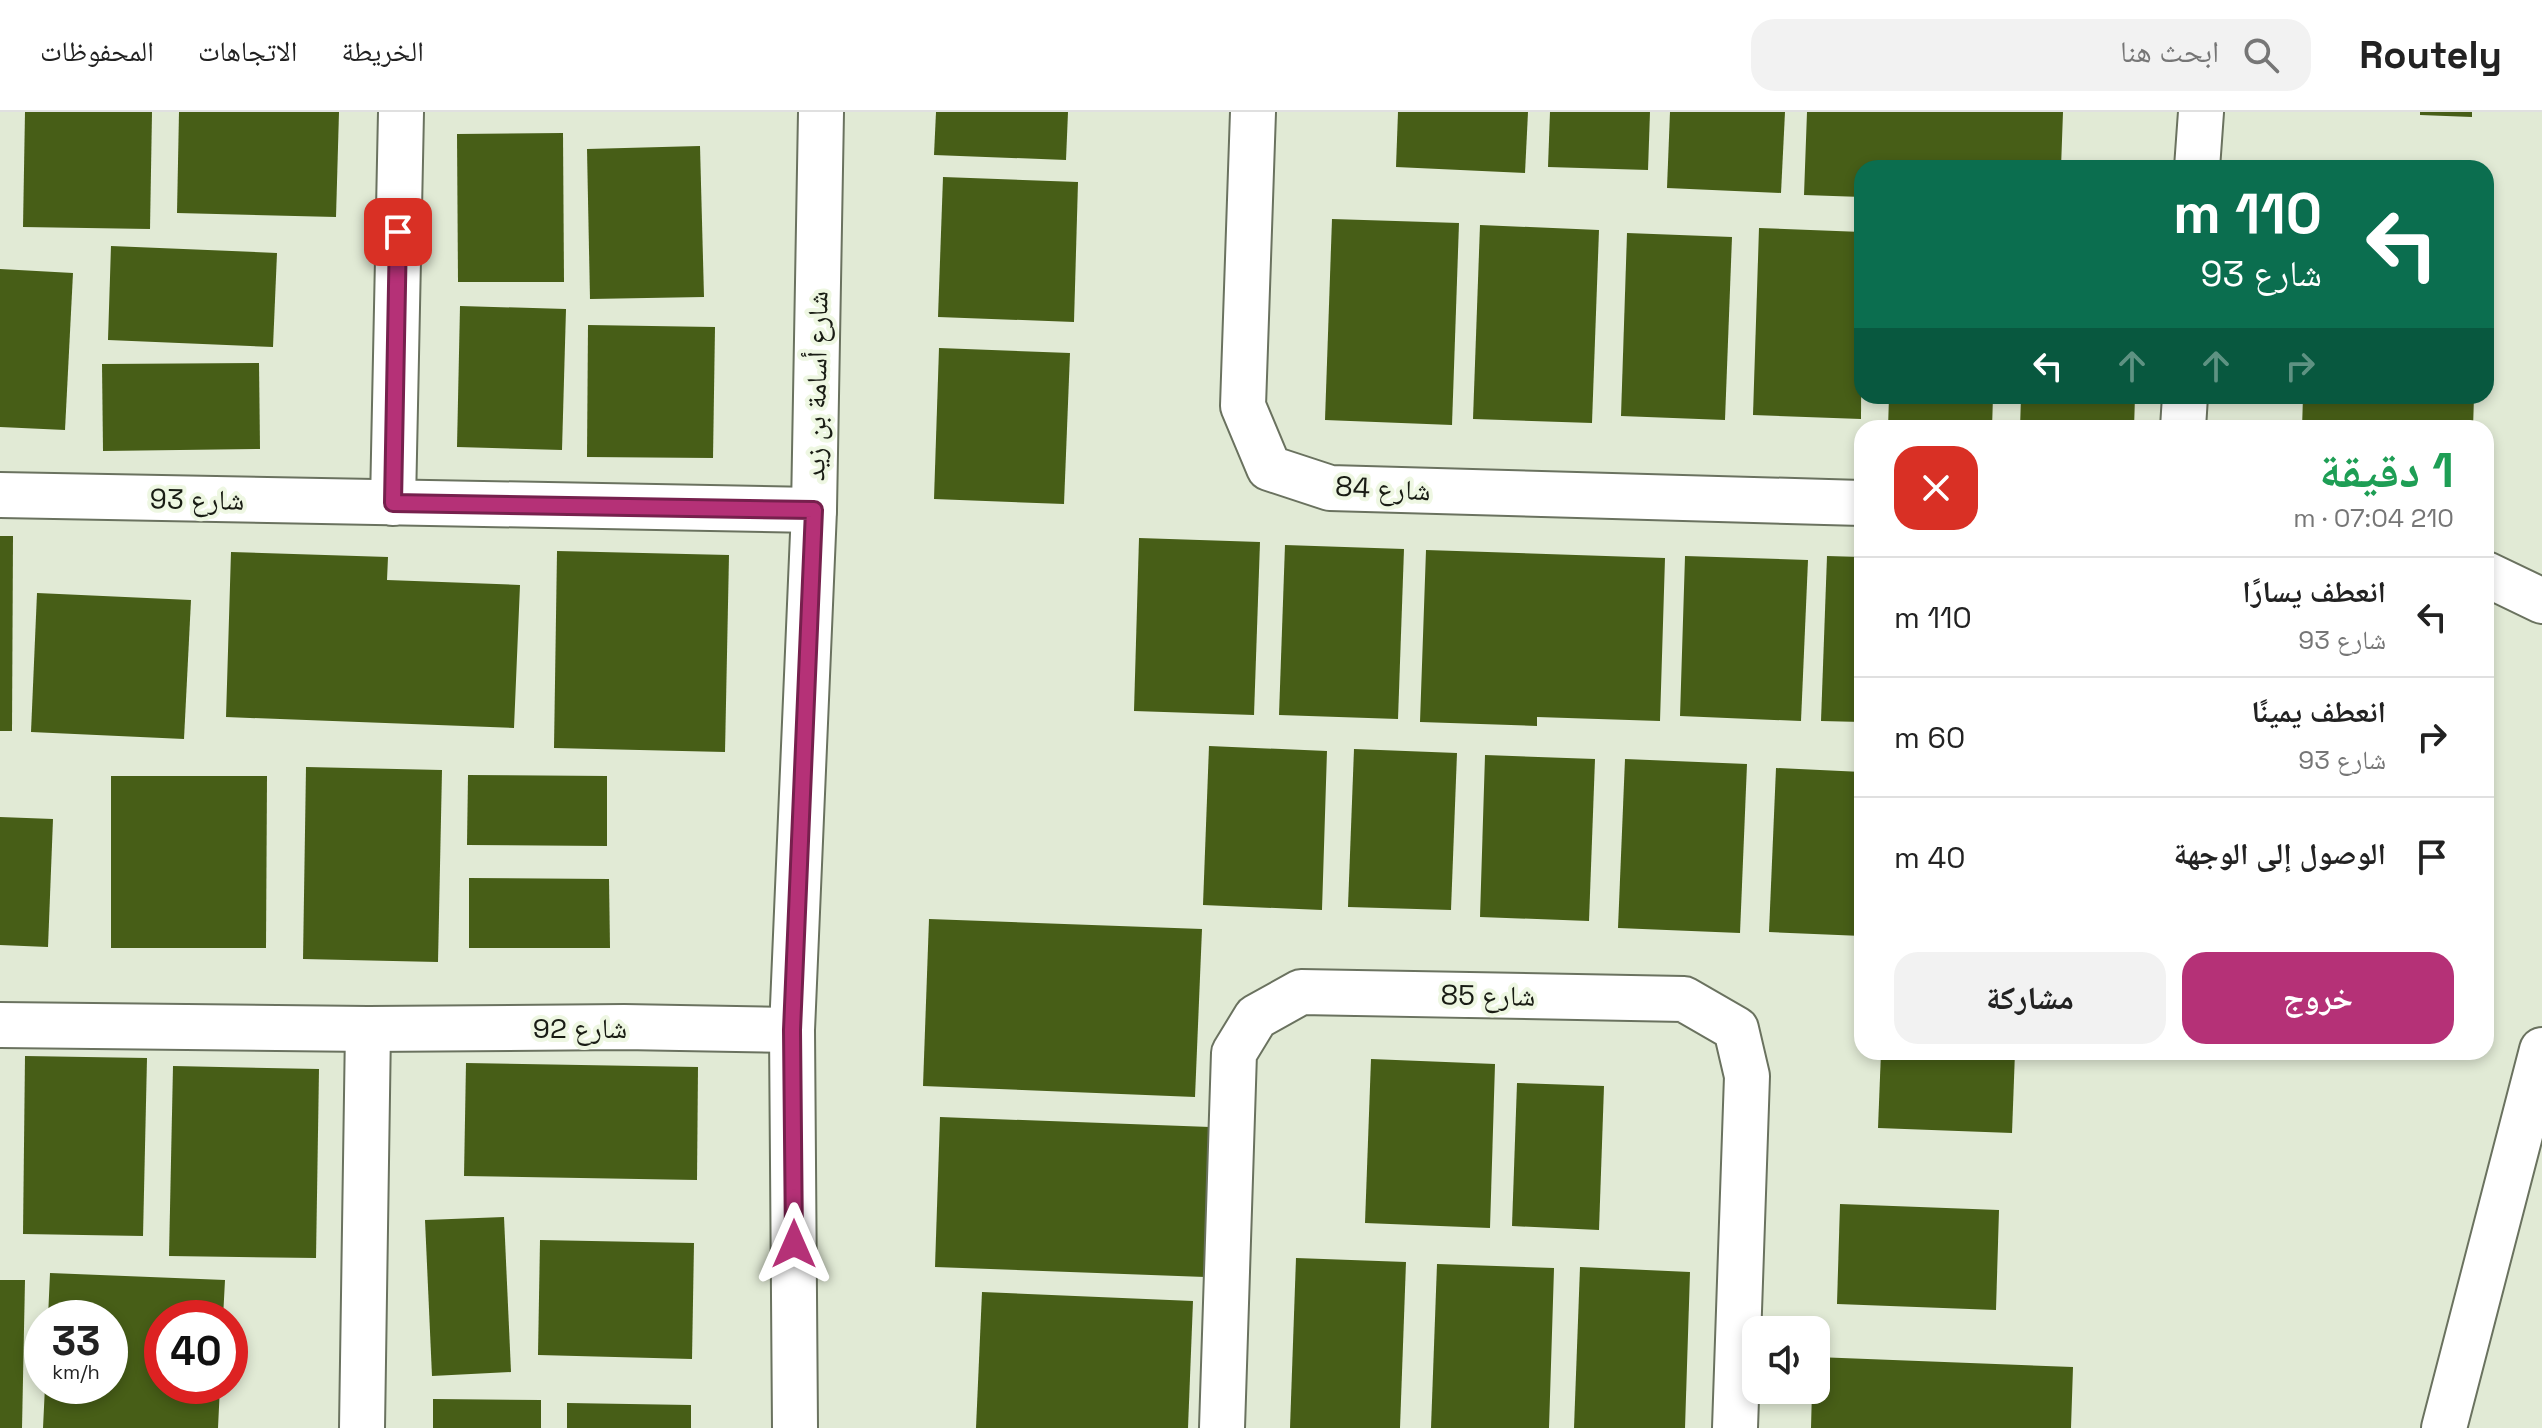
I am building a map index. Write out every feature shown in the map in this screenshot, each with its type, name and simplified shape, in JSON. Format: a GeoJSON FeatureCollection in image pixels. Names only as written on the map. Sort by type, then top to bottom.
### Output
{"type":"FeatureCollection","features":[{"type":"Feature","properties":{"kind":"street"},"geometry":{"type":"LineString","coordinates":[[393,503],[401,112]]}},
{"type":"Feature","properties":{"kind":"street","name":"شارع أسامة بن زيد"},"geometry":{"type":"LineString","coordinates":[[795,1428],[792,1030],[814,510],[821,112]]}},
{"type":"Feature","properties":{"kind":"street","name":"شارع 84"},"geometry":{"type":"LineString","coordinates":[[1253,112],[1243,406],[1269,468],[1330,488],[1854,503]]}},
{"type":"Feature","properties":{"kind":"street"},"geometry":{"type":"LineString","coordinates":[[2198,160],[2201,112]]}},
{"type":"Feature","properties":{"kind":"street","name":"شارع 93"},"geometry":{"type":"LineString","coordinates":[[0,495],[814,510]]}},
{"type":"Feature","properties":{"kind":"street"},"geometry":{"type":"LineString","coordinates":[[2494,578],[2542,601]]}},
{"type":"Feature","properties":{"kind":"street","name":"شارع 85"},"geometry":{"type":"LineString","coordinates":[[1222,1428],[1234,1053],[1256,1017],[1301,992],[1684,999],[1736,1029],[1747,1076],[1735,1428]]}},
{"type":"Feature","properties":{"kind":"street","name":"شارع 92"},"geometry":{"type":"LineString","coordinates":[[0,1025],[792,1030]]}},
{"type":"Feature","properties":{"kind":"street"},"geometry":{"type":"LineString","coordinates":[[362,1428],[368,1029]]}},
{"type":"Feature","properties":{"kind":"street"},"geometry":{"type":"LineString","coordinates":[[2444,1428],[2542,1050]]}},
{"type":"Feature","properties":{"kind":"building"},"geometry":{"type":"Polygon","coordinates":[[[25,112],[152,112],[150,229],[23,227],[25,112]]]}},
{"type":"Feature","properties":{"kind":"building"},"geometry":{"type":"Polygon","coordinates":[[[179,112],[339,112],[336,217],[177,213],[179,112]]]}},
{"type":"Feature","properties":{"kind":"building"},"geometry":{"type":"Polygon","coordinates":[[[936,112],[1068,112],[1066,160],[934,155],[936,112]]]}},
{"type":"Feature","properties":{"kind":"building"},"geometry":{"type":"Polygon","coordinates":[[[1398,112],[1528,112],[1525,173],[1396,167],[1398,112]]]}},
{"type":"Feature","properties":{"kind":"building"},"geometry":{"type":"Polygon","coordinates":[[[1550,112],[1650,112],[1648,170],[1548,167],[1550,112]]]}},
{"type":"Feature","properties":{"kind":"building"},"geometry":{"type":"Polygon","coordinates":[[[1670,112],[1785,112],[1781,193],[1667,188],[1670,112]]]}},
{"type":"Feature","properties":{"kind":"building"},"geometry":{"type":"Polygon","coordinates":[[[1807,112],[2063,112],[2061,160],[1854,160],[1854,197],[1804,195],[1807,112]]]}},
{"type":"Feature","properties":{"kind":"building"},"geometry":{"type":"Polygon","coordinates":[[[2420,112],[2472,112],[2472,117],[2420,115],[2420,112]]]}},
{"type":"Feature","properties":{"kind":"building"},"geometry":{"type":"Polygon","coordinates":[[[563,133],[564,282],[458,282],[457,134],[563,133]]]}},
{"type":"Feature","properties":{"kind":"building"},"geometry":{"type":"Polygon","coordinates":[[[700,146],[704,297],[590,299],[587,149],[700,146]]]}},
{"type":"Feature","properties":{"kind":"building"},"geometry":{"type":"Polygon","coordinates":[[[943,177],[1078,182],[1074,322],[938,317],[943,177]]]}},
{"type":"Feature","properties":{"kind":"building"},"geometry":{"type":"Polygon","coordinates":[[[1332,219],[1459,223],[1452,425],[1325,420],[1332,219]]]}},
{"type":"Feature","properties":{"kind":"building"},"geometry":{"type":"Polygon","coordinates":[[[1480,225],[1599,230],[1592,423],[1473,419],[1480,225]]]}},
{"type":"Feature","properties":{"kind":"building"},"geometry":{"type":"Polygon","coordinates":[[[1759,228],[1854,232],[1854,404],[1861,404],[1861,419],[1753,415],[1759,228]]]}},
{"type":"Feature","properties":{"kind":"building"},"geometry":{"type":"Polygon","coordinates":[[[1627,233],[1732,237],[1725,420],[1621,416],[1627,233]]]}},
{"type":"Feature","properties":{"kind":"building"},"geometry":{"type":"Polygon","coordinates":[[[111,246],[277,253],[273,347],[108,340],[111,246]]]}},
{"type":"Feature","properties":{"kind":"building"},"geometry":{"type":"Polygon","coordinates":[[[0,269],[73,273],[65,430],[0,427],[0,269]]]}},
{"type":"Feature","properties":{"kind":"building"},"geometry":{"type":"Polygon","coordinates":[[[460,306],[566,309],[562,450],[457,447],[460,306]]]}},
{"type":"Feature","properties":{"kind":"building"},"geometry":{"type":"Polygon","coordinates":[[[588,325],[715,327],[713,458],[587,457],[588,325]]]}},
{"type":"Feature","properties":{"kind":"building"},"geometry":{"type":"Polygon","coordinates":[[[939,348],[1070,353],[1064,504],[934,499],[939,348]]]}},
{"type":"Feature","properties":{"kind":"building"},"geometry":{"type":"Polygon","coordinates":[[[259,363],[260,449],[103,451],[102,364],[259,363]]]}},
{"type":"Feature","properties":{"kind":"building"},"geometry":{"type":"Polygon","coordinates":[[[1889,404],[1993,404],[1992,420],[1888,420],[1889,404]]]}},
{"type":"Feature","properties":{"kind":"building"},"geometry":{"type":"Polygon","coordinates":[[[2021,404],[2135,404],[2134,420],[2020,420],[2021,404]]]}},
{"type":"Feature","properties":{"kind":"building"},"geometry":{"type":"Polygon","coordinates":[[[2303,404],[2474,404],[2473,420],[2302,420],[2303,404]]]}},
{"type":"Feature","properties":{"kind":"building"},"geometry":{"type":"Polygon","coordinates":[[[0,536],[13,536],[12,731],[0,731],[0,536]]]}},
{"type":"Feature","properties":{"kind":"building"},"geometry":{"type":"Polygon","coordinates":[[[1139,538],[1260,542],[1254,715],[1134,711],[1139,538]]]}},
{"type":"Feature","properties":{"kind":"building"},"geometry":{"type":"Polygon","coordinates":[[[1285,545],[1404,549],[1398,719],[1279,715],[1285,545]]]}},
{"type":"Feature","properties":{"kind":"building"},"geometry":{"type":"Polygon","coordinates":[[[1426,550],[1665,558],[1660,721],[1537,717],[1537,726],[1420,722],[1426,550]]]}},
{"type":"Feature","properties":{"kind":"building"},"geometry":{"type":"Polygon","coordinates":[[[557,551],[729,555],[725,752],[554,748],[557,551]]]}},
{"type":"Feature","properties":{"kind":"building"},"geometry":{"type":"Polygon","coordinates":[[[231,552],[388,557],[387,580],[520,585],[514,728],[226,717],[231,552]]]}},
{"type":"Feature","properties":{"kind":"building"},"geometry":{"type":"Polygon","coordinates":[[[1685,556],[1808,560],[1801,721],[1680,716],[1685,556]]]}},
{"type":"Feature","properties":{"kind":"building"},"geometry":{"type":"Polygon","coordinates":[[[1827,556],[1854,557],[1854,722],[1821,721],[1827,556]]]}},
{"type":"Feature","properties":{"kind":"building"},"geometry":{"type":"Polygon","coordinates":[[[37,593],[191,600],[184,739],[31,732],[37,593]]]}},
{"type":"Feature","properties":{"kind":"building"},"geometry":{"type":"Polygon","coordinates":[[[1209,746],[1327,751],[1322,910],[1203,905],[1209,746]]]}},
{"type":"Feature","properties":{"kind":"building"},"geometry":{"type":"Polygon","coordinates":[[[1354,749],[1457,753],[1451,910],[1348,907],[1354,749]]]}},
{"type":"Feature","properties":{"kind":"building"},"geometry":{"type":"Polygon","coordinates":[[[1485,755],[1595,759],[1589,921],[1480,917],[1485,755]]]}},
{"type":"Feature","properties":{"kind":"building"},"geometry":{"type":"Polygon","coordinates":[[[1625,759],[1747,764],[1740,933],[1618,928],[1625,759]]]}},
{"type":"Feature","properties":{"kind":"building"},"geometry":{"type":"Polygon","coordinates":[[[306,767],[442,770],[438,962],[303,959],[306,767]]]}},
{"type":"Feature","properties":{"kind":"building"},"geometry":{"type":"Polygon","coordinates":[[[1776,768],[1854,772],[1854,936],[1769,932],[1776,768]]]}},
{"type":"Feature","properties":{"kind":"building"},"geometry":{"type":"Polygon","coordinates":[[[468,775],[607,776],[607,846],[467,845],[468,775]]]}},
{"type":"Feature","properties":{"kind":"building"},"geometry":{"type":"Polygon","coordinates":[[[111,776],[267,776],[266,948],[111,948],[111,776]]]}},
{"type":"Feature","properties":{"kind":"building"},"geometry":{"type":"Polygon","coordinates":[[[0,817],[53,819],[48,947],[0,945],[0,817]]]}},
{"type":"Feature","properties":{"kind":"building"},"geometry":{"type":"Polygon","coordinates":[[[469,878],[609,879],[610,948],[469,948],[469,878]]]}},
{"type":"Feature","properties":{"kind":"building"},"geometry":{"type":"Polygon","coordinates":[[[929,919],[1202,929],[1195,1097],[923,1086],[929,919]]]}},
{"type":"Feature","properties":{"kind":"building"},"geometry":{"type":"Polygon","coordinates":[[[25,1056],[147,1058],[143,1236],[23,1234],[25,1056]]]}},
{"type":"Feature","properties":{"kind":"building"},"geometry":{"type":"Polygon","coordinates":[[[1371,1059],[1495,1064],[1490,1228],[1365,1223],[1371,1059]]]}},
{"type":"Feature","properties":{"kind":"building"},"geometry":{"type":"Polygon","coordinates":[[[1881,1060],[2015,1060],[2012,1133],[1878,1128],[1881,1060]]]}},
{"type":"Feature","properties":{"kind":"building"},"geometry":{"type":"Polygon","coordinates":[[[466,1063],[698,1067],[697,1180],[464,1176],[466,1063]]]}},
{"type":"Feature","properties":{"kind":"building"},"geometry":{"type":"Polygon","coordinates":[[[173,1066],[319,1069],[316,1258],[169,1256],[173,1066]]]}},
{"type":"Feature","properties":{"kind":"building"},"geometry":{"type":"Polygon","coordinates":[[[1517,1083],[1604,1086],[1599,1230],[1512,1226],[1517,1083]]]}},
{"type":"Feature","properties":{"kind":"building"},"geometry":{"type":"Polygon","coordinates":[[[940,1117],[1210,1127],[1205,1277],[935,1267],[940,1117]]]}},
{"type":"Feature","properties":{"kind":"building"},"geometry":{"type":"Polygon","coordinates":[[[1840,1204],[1999,1210],[1996,1310],[1837,1304],[1840,1204]]]}},
{"type":"Feature","properties":{"kind":"building"},"geometry":{"type":"Polygon","coordinates":[[[504,1217],[511,1372],[432,1376],[425,1220],[504,1217]]]}},
{"type":"Feature","properties":{"kind":"building"},"geometry":{"type":"Polygon","coordinates":[[[540,1240],[694,1243],[692,1359],[538,1355],[540,1240]]]}},
{"type":"Feature","properties":{"kind":"building"},"geometry":{"type":"Polygon","coordinates":[[[1296,1258],[1406,1262],[1400,1428],[1290,1428],[1296,1258]]]}},
{"type":"Feature","properties":{"kind":"building"},"geometry":{"type":"Polygon","coordinates":[[[1437,1264],[1554,1268],[1549,1428],[1431,1428],[1437,1264]]]}},
{"type":"Feature","properties":{"kind":"building"},"geometry":{"type":"Polygon","coordinates":[[[1580,1267],[1690,1272],[1685,1428],[1574,1428],[1580,1267]]]}},
{"type":"Feature","properties":{"kind":"building"},"geometry":{"type":"Polygon","coordinates":[[[50,1273],[225,1280],[224,1300],[144,1300],[144,1404],[219,1404],[218,1428],[43,1428],[44,1404],[128,1404],[128,1300],[49,1300],[50,1273]]]}},
{"type":"Feature","properties":{"kind":"building"},"geometry":{"type":"Polygon","coordinates":[[[0,1280],[25,1280],[22,1428],[0,1428],[0,1280]]]}},
{"type":"Feature","properties":{"kind":"building"},"geometry":{"type":"Polygon","coordinates":[[[982,1292],[1193,1301],[1188,1428],[976,1428],[982,1292]]]}},
{"type":"Feature","properties":{"kind":"building"},"geometry":{"type":"Polygon","coordinates":[[[1830,1358],[2073,1367],[2071,1428],[1811,1428],[1812,1404],[1830,1404],[1830,1358]]]}},
{"type":"Feature","properties":{"kind":"building"},"geometry":{"type":"Polygon","coordinates":[[[433,1399],[541,1400],[541,1428],[433,1428],[433,1399]]]}},
{"type":"Feature","properties":{"kind":"building"},"geometry":{"type":"Polygon","coordinates":[[[567,1403],[691,1405],[691,1428],[567,1428],[567,1403]]]}},
{"type":"Feature","properties":{"kind":"route"},"geometry":{"type":"LineString","coordinates":[[398,232],[393,503],[814,510],[792,1030],[794,1244]]}}]}
